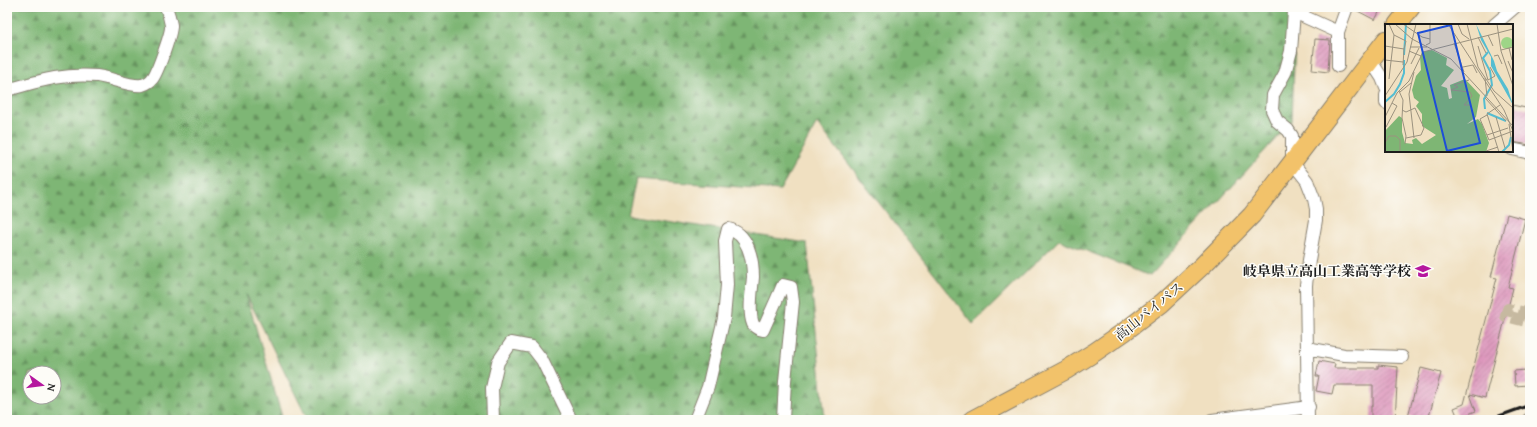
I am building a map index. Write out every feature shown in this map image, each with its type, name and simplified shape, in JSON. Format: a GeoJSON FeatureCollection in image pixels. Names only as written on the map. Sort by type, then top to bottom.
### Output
{"type":"FeatureCollection","features":[{"type":"Feature","properties":{"kind":"highway","name":"高山バイパス"},"geometry":{"type":"LineString","coordinates":[[1387,24],[1399,7]]}},
{"type":"Feature","properties":{"kind":"highway"},"geometry":{"type":"LineString","coordinates":[[1398,24],[1411,7]]}},
{"type":"Feature","properties":{"kind":"highway","name":"高山バイパス"},"geometry":{"type":"LineString","coordinates":[[1292,162],[1385,26]]}},
{"type":"Feature","properties":{"kind":"highway","name":"高山バイパス"},"geometry":{"type":"LineString","coordinates":[[972,420],[1066,370],[1124,332],[1162,303],[1204,265],[1252,214],[1385,41]]}},
{"type":"Feature","properties":{"kind":"street"},"geometry":{"type":"LineString","coordinates":[[7,90],[55,77],[75,75],[108,78],[135,85],[147,83],[153,79],[170,33],[171,25],[166,7]]}},
{"type":"Feature","properties":{"kind":"street"},"geometry":{"type":"LineString","coordinates":[[1338,66],[1338,32],[1347,7]]}},
{"type":"Feature","properties":{"kind":"street"},"geometry":{"type":"LineString","coordinates":[[1495,24],[1515,7]]}},
{"type":"Feature","properties":{"kind":"street"},"geometry":{"type":"LineString","coordinates":[[1308,420],[1306,285],[1316,220],[1316,209],[1307,181],[1292,162],[1292,136],[1288,130],[1277,121],[1272,110],[1273,95],[1285,72],[1291,52],[1293,10],[1338,32]]}},
{"type":"Feature","properties":{"kind":"street"},"geometry":{"type":"LineString","coordinates":[[1371,61],[1385,86]]}},
{"type":"Feature","properties":{"kind":"street"},"geometry":{"type":"LineString","coordinates":[[1513,149],[1530,153]]}},
{"type":"Feature","properties":{"kind":"street"},"geometry":{"type":"LineString","coordinates":[[695,420],[708,387],[724,318],[727,285],[725,242],[728,229],[736,230],[744,239],[749,252],[753,276],[751,311],[753,323],[756,328],[763,330],[783,285],[791,287],[794,302],[785,381],[783,420]]}},
{"type":"Feature","properties":{"kind":"street"},"geometry":{"type":"LineString","coordinates":[[493,420],[492,388],[498,362],[512,343],[532,347],[542,360],[571,420]]}},
{"type":"Feature","properties":{"kind":"street"},"geometry":{"type":"LineString","coordinates":[[1307,348],[1344,355],[1402,357]]}},
{"type":"Feature","properties":{"kind":"street"},"geometry":{"type":"LineString","coordinates":[[1212,420],[1309,407]]}},
{"type":"Feature","properties":{"kind":"green space"},"geometry":{"type":"Polygon","coordinates":[[[7,7],[1296,7],[1292,121],[1150,276],[1059,240],[973,324],[817,123],[780,190],[636,179],[628,215],[807,243],[825,420],[308,420],[246,294],[283,420],[7,420],[7,7]]]}},
{"type":"Feature","properties":{"kind":"building"},"geometry":{"type":"Polygon","coordinates":[[[1354,7],[1382,7],[1375,20],[1354,9],[1354,7]]]}},
{"type":"Feature","properties":{"kind":"building"},"geometry":{"type":"Polygon","coordinates":[[[1315,39],[1330,40],[1328,72],[1312,70],[1315,39]]]}},
{"type":"Feature","properties":{"kind":"building"},"geometry":{"type":"Polygon","coordinates":[[[1513,105],[1530,109],[1530,145],[1513,142],[1513,105]]]}},
{"type":"Feature","properties":{"kind":"building"},"geometry":{"type":"Polygon","coordinates":[[[1507,214],[1525,219],[1508,287],[1513,288],[1485,398],[1470,394],[1476,411],[1458,418],[1454,408],[1464,404],[1497,278],[1491,277],[1507,214]]]}},
{"type":"Feature","properties":{"kind":"building"},"geometry":{"type":"Polygon","coordinates":[[[1319,361],[1335,364],[1334,368],[1378,368],[1378,365],[1398,367],[1395,420],[1371,420],[1373,385],[1334,385],[1332,394],[1316,391],[1319,376],[1316,376],[1319,361]]]}},
{"type":"Feature","properties":{"kind":"building"},"geometry":{"type":"Polygon","coordinates":[[[1421,368],[1441,373],[1428,420],[1408,416],[1421,368]]]}},
{"type":"Feature","properties":{"kind":"building"},"geometry":{"type":"Polygon","coordinates":[[[1526,370],[1527,385],[1515,386],[1514,371],[1526,370]]]}},
{"type":"Feature","properties":{"kind":"tunnel"},"geometry":{"type":"LineString","coordinates":[[1530,314],[1508,309],[1506,316],[1530,322]]}},
{"type":"Feature","properties":{"kind":"railway"},"geometry":{"type":"LineString","coordinates":[[1488,420],[1530,405]]}},
{"type":"Feature","properties":{"kind":"place","name":"岐阜県立高山工業高等学校"},"geometry":{"type":"Point","coordinates":[1423,271]}}]}
